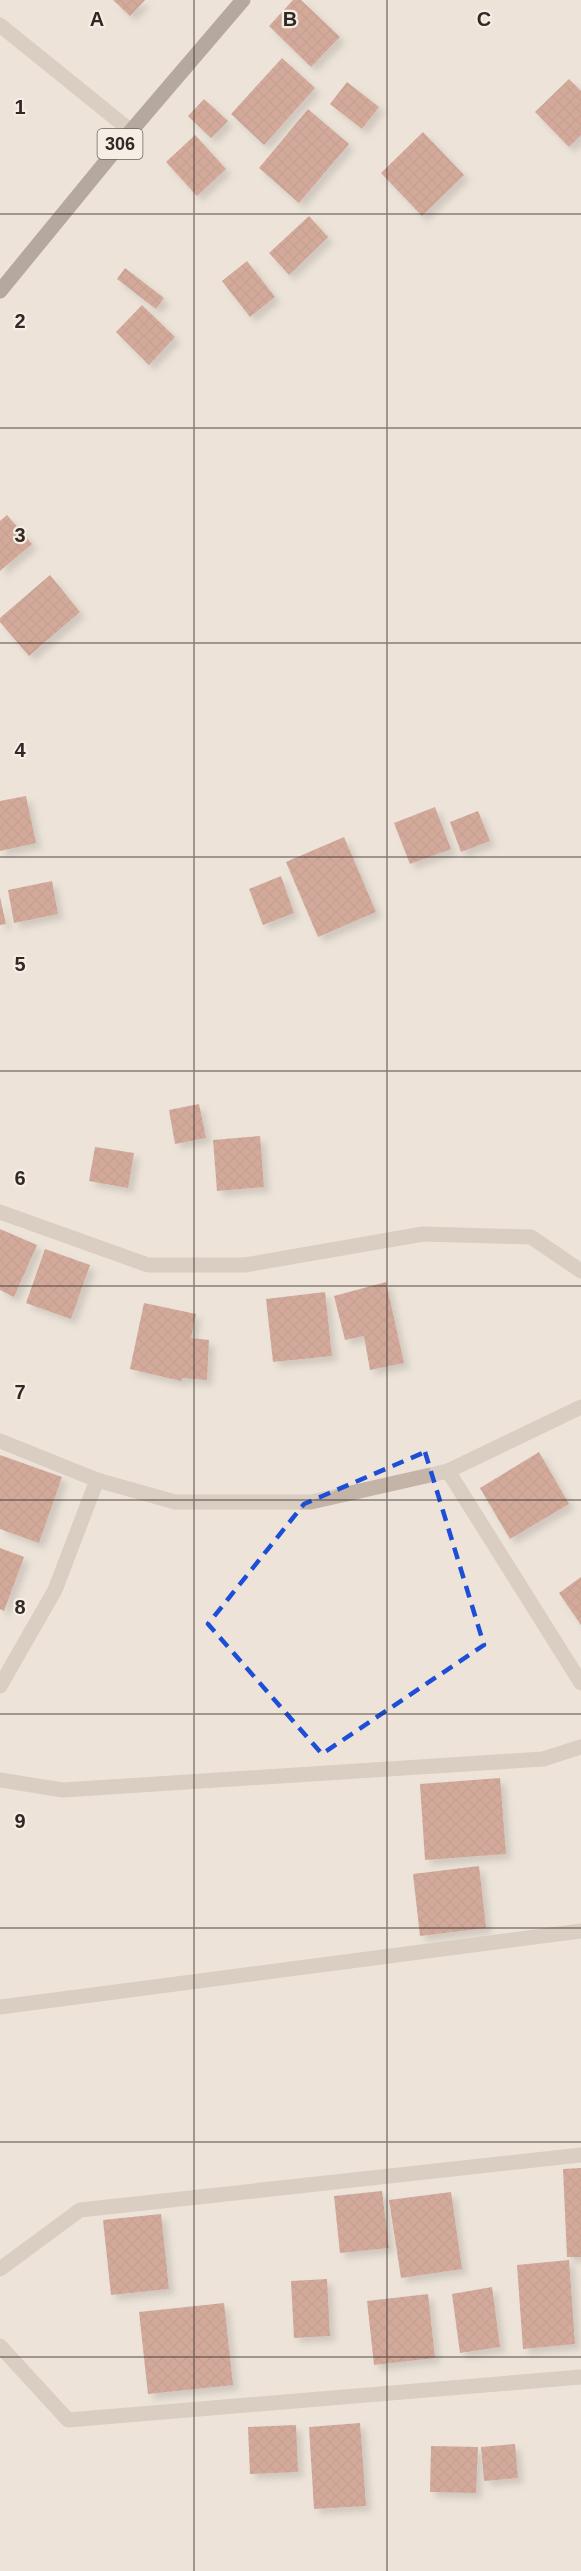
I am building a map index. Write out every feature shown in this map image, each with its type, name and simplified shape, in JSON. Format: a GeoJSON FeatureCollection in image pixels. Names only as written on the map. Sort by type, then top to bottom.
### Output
{"type":"FeatureCollection","features":[{"type":"Feature","properties":{"kind":"main road","name":"306"},"geometry":{"type":"LineString","coordinates":[[0,291],[131,130],[243,0]]}},
{"type":"Feature","properties":{"kind":"street"},"geometry":{"type":"LineString","coordinates":[[0,25],[131,130]]}},
{"type":"Feature","properties":{"kind":"street"},"geometry":{"type":"LineString","coordinates":[[0,1212],[148,1265],[245,1265],[423,1234],[531,1237],[581,1271]]}},
{"type":"Feature","properties":{"kind":"street"},"geometry":{"type":"LineString","coordinates":[[0,1441],[97,1480],[176,1502],[311,1502],[448,1471],[581,1407]]}},
{"type":"Feature","properties":{"kind":"street"},"geometry":{"type":"LineString","coordinates":[[448,1471],[581,1683]]}},
{"type":"Feature","properties":{"kind":"street"},"geometry":{"type":"LineString","coordinates":[[0,1686],[55,1590],[97,1480]]}},
{"type":"Feature","properties":{"kind":"street"},"geometry":{"type":"LineString","coordinates":[[0,1780],[63,1790],[543,1759],[581,1747]]}},
{"type":"Feature","properties":{"kind":"street"},"geometry":{"type":"LineString","coordinates":[[0,2007],[581,1931]]}},
{"type":"Feature","properties":{"kind":"street"},"geometry":{"type":"LineString","coordinates":[[0,2269],[80,2210],[581,2155]]}},
{"type":"Feature","properties":{"kind":"street"},"geometry":{"type":"LineString","coordinates":[[0,2346],[68,2420],[581,2377]]}},
{"type":"Feature","properties":{"kind":"highlighted area"},"geometry":{"type":"Polygon","coordinates":[[[425,1452],[484,1645],[322,1754],[208,1624],[304,1504],[425,1452]]]}},
{"type":"Feature","properties":{"kind":"building"},"geometry":{"type":"Polygon","coordinates":[[[113,0],[145,0],[130,16],[113,0]]]}},
{"type":"Feature","properties":{"kind":"building"},"geometry":{"type":"Polygon","coordinates":[[[293,0],[301,0],[340,37],[311,67],[269,26],[293,0]]]}},
{"type":"Feature","properties":{"kind":"building"},"geometry":{"type":"Polygon","coordinates":[[[282,58],[315,88],[264,145],[231,114],[282,58]]]}},
{"type":"Feature","properties":{"kind":"building"},"geometry":{"type":"Polygon","coordinates":[[[569,79],[581,91],[581,135],[569,147],[535,112],[569,79]]]}},
{"type":"Feature","properties":{"kind":"building"},"geometry":{"type":"Polygon","coordinates":[[[347,82],[379,107],[362,129],[330,104],[347,82]]]}},
{"type":"Feature","properties":{"kind":"building"},"geometry":{"type":"Polygon","coordinates":[[[204,99],[228,121],[211,138],[188,116],[204,99]]]}},
{"type":"Feature","properties":{"kind":"building"},"geometry":{"type":"Polygon","coordinates":[[[308,109],[349,144],[299,203],[259,168],[308,109]]]}},
{"type":"Feature","properties":{"kind":"building"},"geometry":{"type":"Polygon","coordinates":[[[423,132],[464,175],[422,216],[381,173],[423,132]]]}},
{"type":"Feature","properties":{"kind":"building"},"geometry":{"type":"Polygon","coordinates":[[[195,135],[226,169],[197,196],[166,162],[195,135]]]}},
{"type":"Feature","properties":{"kind":"building"},"geometry":{"type":"Polygon","coordinates":[[[309,216],[328,237],[289,275],[269,253],[309,216]]]}},
{"type":"Feature","properties":{"kind":"building"},"geometry":{"type":"Polygon","coordinates":[[[247,261],[275,297],[250,317],[222,281],[247,261]]]}},
{"type":"Feature","properties":{"kind":"building"},"geometry":{"type":"Polygon","coordinates":[[[125,268],[164,298],[156,309],[117,279],[125,268]]]}},
{"type":"Feature","properties":{"kind":"building"},"geometry":{"type":"Polygon","coordinates":[[[142,305],[175,337],[149,365],[116,332],[142,305]]]}},
{"type":"Feature","properties":{"kind":"building"},"geometry":{"type":"Polygon","coordinates":[[[7,515],[32,544],[0,571],[0,521],[7,515]]]}},
{"type":"Feature","properties":{"kind":"building"},"geometry":{"type":"Polygon","coordinates":[[[50,575],[80,612],[29,656],[0,622],[0,618],[50,575]]]}},
{"type":"Feature","properties":{"kind":"building"},"geometry":{"type":"Polygon","coordinates":[[[26,796],[36,843],[0,851],[0,801],[26,796]]]}},
{"type":"Feature","properties":{"kind":"building"},"geometry":{"type":"Polygon","coordinates":[[[435,807],[451,849],[410,864],[394,823],[435,807]]]}},
{"type":"Feature","properties":{"kind":"building"},"geometry":{"type":"Polygon","coordinates":[[[478,811],[490,841],[461,852],[450,822],[478,811]]]}},
{"type":"Feature","properties":{"kind":"building"},"geometry":{"type":"Polygon","coordinates":[[[344,837],[376,912],[318,937],[286,862],[344,837]]]}},
{"type":"Feature","properties":{"kind":"building"},"geometry":{"type":"Polygon","coordinates":[[[281,876],[294,913],[263,925],[249,889],[281,876]]]}},
{"type":"Feature","properties":{"kind":"building"},"geometry":{"type":"Polygon","coordinates":[[[52,881],[58,914],[14,923],[8,890],[52,881]]]}},
{"type":"Feature","properties":{"kind":"building"},"geometry":{"type":"Polygon","coordinates":[[[0,897],[6,924],[0,925],[0,897]]]}},
{"type":"Feature","properties":{"kind":"building"},"geometry":{"type":"Polygon","coordinates":[[[199,1104],[206,1138],[175,1144],[169,1110],[199,1104]]]}},
{"type":"Feature","properties":{"kind":"building"},"geometry":{"type":"Polygon","coordinates":[[[260,1136],[264,1187],[217,1191],[213,1140],[260,1136]]]}},
{"type":"Feature","properties":{"kind":"building"},"geometry":{"type":"Polygon","coordinates":[[[95,1147],[134,1153],[128,1188],[89,1181],[95,1147]]]}},
{"type":"Feature","properties":{"kind":"building"},"geometry":{"type":"Polygon","coordinates":[[[0,1229],[37,1245],[14,1297],[0,1290],[0,1229]]]}},
{"type":"Feature","properties":{"kind":"building"},"geometry":{"type":"Polygon","coordinates":[[[45,1249],[90,1265],[71,1319],[26,1303],[45,1249]]]}},
{"type":"Feature","properties":{"kind":"building"},"geometry":{"type":"Polygon","coordinates":[[[386,1282],[404,1363],[370,1370],[364,1336],[345,1340],[334,1296],[386,1282]]]}},
{"type":"Feature","properties":{"kind":"building"},"geometry":{"type":"Polygon","coordinates":[[[325,1292],[332,1356],[273,1362],[266,1299],[325,1292]]]}},
{"type":"Feature","properties":{"kind":"building"},"geometry":{"type":"Polygon","coordinates":[[[144,1303],[196,1314],[191,1338],[209,1340],[207,1380],[182,1378],[181,1381],[130,1369],[144,1303]]]}},
{"type":"Feature","properties":{"kind":"building"},"geometry":{"type":"Polygon","coordinates":[[[539,1452],[569,1504],[510,1539],[480,1488],[539,1452]]]}},
{"type":"Feature","properties":{"kind":"building"},"geometry":{"type":"Polygon","coordinates":[[[0,1455],[62,1477],[39,1543],[0,1529],[0,1455]]]}},
{"type":"Feature","properties":{"kind":"building"},"geometry":{"type":"Polygon","coordinates":[[[0,1548],[24,1557],[4,1611],[0,1609],[0,1548]]]}},
{"type":"Feature","properties":{"kind":"building"},"geometry":{"type":"Polygon","coordinates":[[[581,1577],[581,1625],[559,1593],[581,1577]]]}},
{"type":"Feature","properties":{"kind":"building"},"geometry":{"type":"Polygon","coordinates":[[[500,1778],[506,1854],[425,1860],[420,1784],[500,1778]]]}},
{"type":"Feature","properties":{"kind":"building"},"geometry":{"type":"Polygon","coordinates":[[[479,1866],[486,1928],[420,1936],[413,1874],[479,1866]]]}},
{"type":"Feature","properties":{"kind":"building"},"geometry":{"type":"Polygon","coordinates":[[[581,2168],[581,2257],[567,2257],[563,2169],[581,2168]]]}},
{"type":"Feature","properties":{"kind":"building"},"geometry":{"type":"Polygon","coordinates":[[[382,2191],[389,2248],[340,2253],[334,2196],[382,2191]]]}},
{"type":"Feature","properties":{"kind":"building"},"geometry":{"type":"Polygon","coordinates":[[[451,2192],[462,2269],[401,2278],[389,2200],[451,2192]]]}},
{"type":"Feature","properties":{"kind":"building"},"geometry":{"type":"Polygon","coordinates":[[[161,2214],[169,2289],[111,2295],[103,2220],[161,2214]]]}},
{"type":"Feature","properties":{"kind":"building"},"geometry":{"type":"Polygon","coordinates":[[[569,2260],[575,2344],[523,2349],[517,2265],[569,2260]]]}},
{"type":"Feature","properties":{"kind":"building"},"geometry":{"type":"Polygon","coordinates":[[[327,2279],[330,2336],[294,2338],[291,2281],[327,2279]]]}},
{"type":"Feature","properties":{"kind":"building"},"geometry":{"type":"Polygon","coordinates":[[[492,2287],[500,2347],[460,2353],[452,2294],[492,2287]]]}},
{"type":"Feature","properties":{"kind":"building"},"geometry":{"type":"Polygon","coordinates":[[[428,2294],[435,2358],[374,2365],[367,2301],[428,2294]]]}},
{"type":"Feature","properties":{"kind":"building"},"geometry":{"type":"Polygon","coordinates":[[[224,2303],[233,2385],[148,2394],[139,2312],[224,2303]]]}},
{"type":"Feature","properties":{"kind":"building"},"geometry":{"type":"Polygon","coordinates":[[[360,2423],[366,2506],[314,2509],[309,2427],[360,2423]]]}},
{"type":"Feature","properties":{"kind":"building"},"geometry":{"type":"Polygon","coordinates":[[[296,2425],[298,2472],[250,2474],[248,2427],[296,2425]]]}},
{"type":"Feature","properties":{"kind":"building"},"geometry":{"type":"Polygon","coordinates":[[[515,2444],[518,2478],[484,2481],[481,2447],[515,2444]]]}},
{"type":"Feature","properties":{"kind":"building"},"geometry":{"type":"Polygon","coordinates":[[[431,2446],[478,2447],[476,2493],[430,2492],[431,2446]]]}}]}
